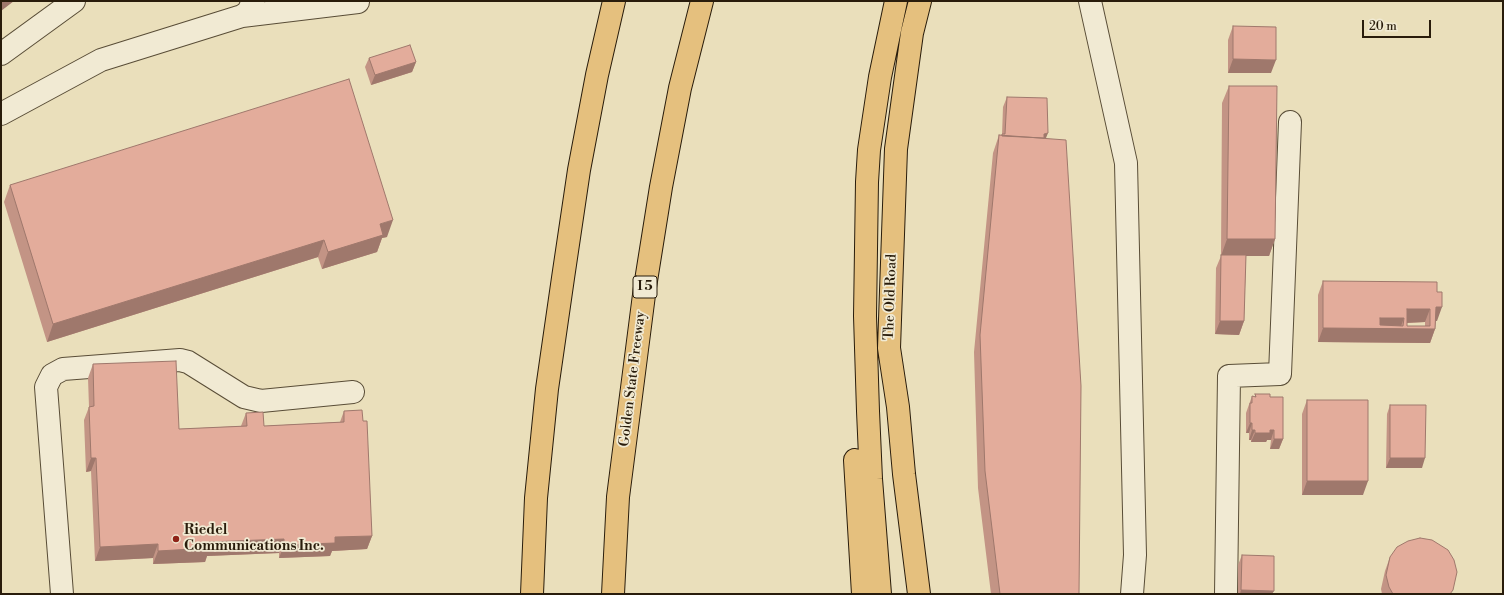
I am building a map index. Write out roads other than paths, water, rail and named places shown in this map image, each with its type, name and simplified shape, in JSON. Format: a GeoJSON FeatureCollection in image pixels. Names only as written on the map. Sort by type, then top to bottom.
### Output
{"type":"FeatureCollection","features":[{"type":"Feature","properties":{"kind":"main road"},"geometry":{"type":"LineString","coordinates":[[532,584],[536,498],[562,278],[597,75],[614,1]]}},
{"type":"Feature","properties":{"kind":"main road","name":"Golden State Freeway"},"geometry":{"type":"LineString","coordinates":[[614,585],[618,497],[645,287],[661,187],[680,88],[702,1]]}},
{"type":"Feature","properties":{"kind":"main road","name":"The Old Road"},"geometry":{"type":"LineString","coordinates":[[880,594],[871,479],[865,316],[867,182],[869,150],[880,77],[896,1]]}},
{"type":"Feature","properties":{"kind":"main road","name":"The Old Road"},"geometry":{"type":"LineString","coordinates":[[919,594],[904,474],[898,407],[889,348],[896,149],[912,33],[920,1]]}},
{"type":"Feature","properties":{"kind":"main road"},"geometry":{"type":"LineString","coordinates":[[863,594],[856,500],[853,407],[857,232],[867,182]]}},
{"type":"Feature","properties":{"kind":"lane"},"geometry":{"type":"LineString","coordinates":[[1,54],[74,1]]}},
{"type":"Feature","properties":{"kind":"lane"},"geometry":{"type":"LineString","coordinates":[[1090,1],[1126,163],[1136,555],[1132,594]]}},
{"type":"Feature","properties":{"kind":"lane"},"geometry":{"type":"LineString","coordinates":[[1,114],[101,60],[248,9],[358,2]]}},
{"type":"Feature","properties":{"kind":"lane"},"geometry":{"type":"LineString","coordinates":[[1226,594],[1230,376],[1280,374],[1290,122]]}},
{"type":"Feature","properties":{"kind":"lane"},"geometry":{"type":"LineString","coordinates":[[62,594],[46,387],[52,375],[63,369],[180,360],[188,362],[244,397],[261,402],[353,392]]}},
{"type":"Feature","properties":{"kind":"place","name":"Riedel Communications Inc."},"geometry":{"type":"Point","coordinates":[176,539]}}]}
